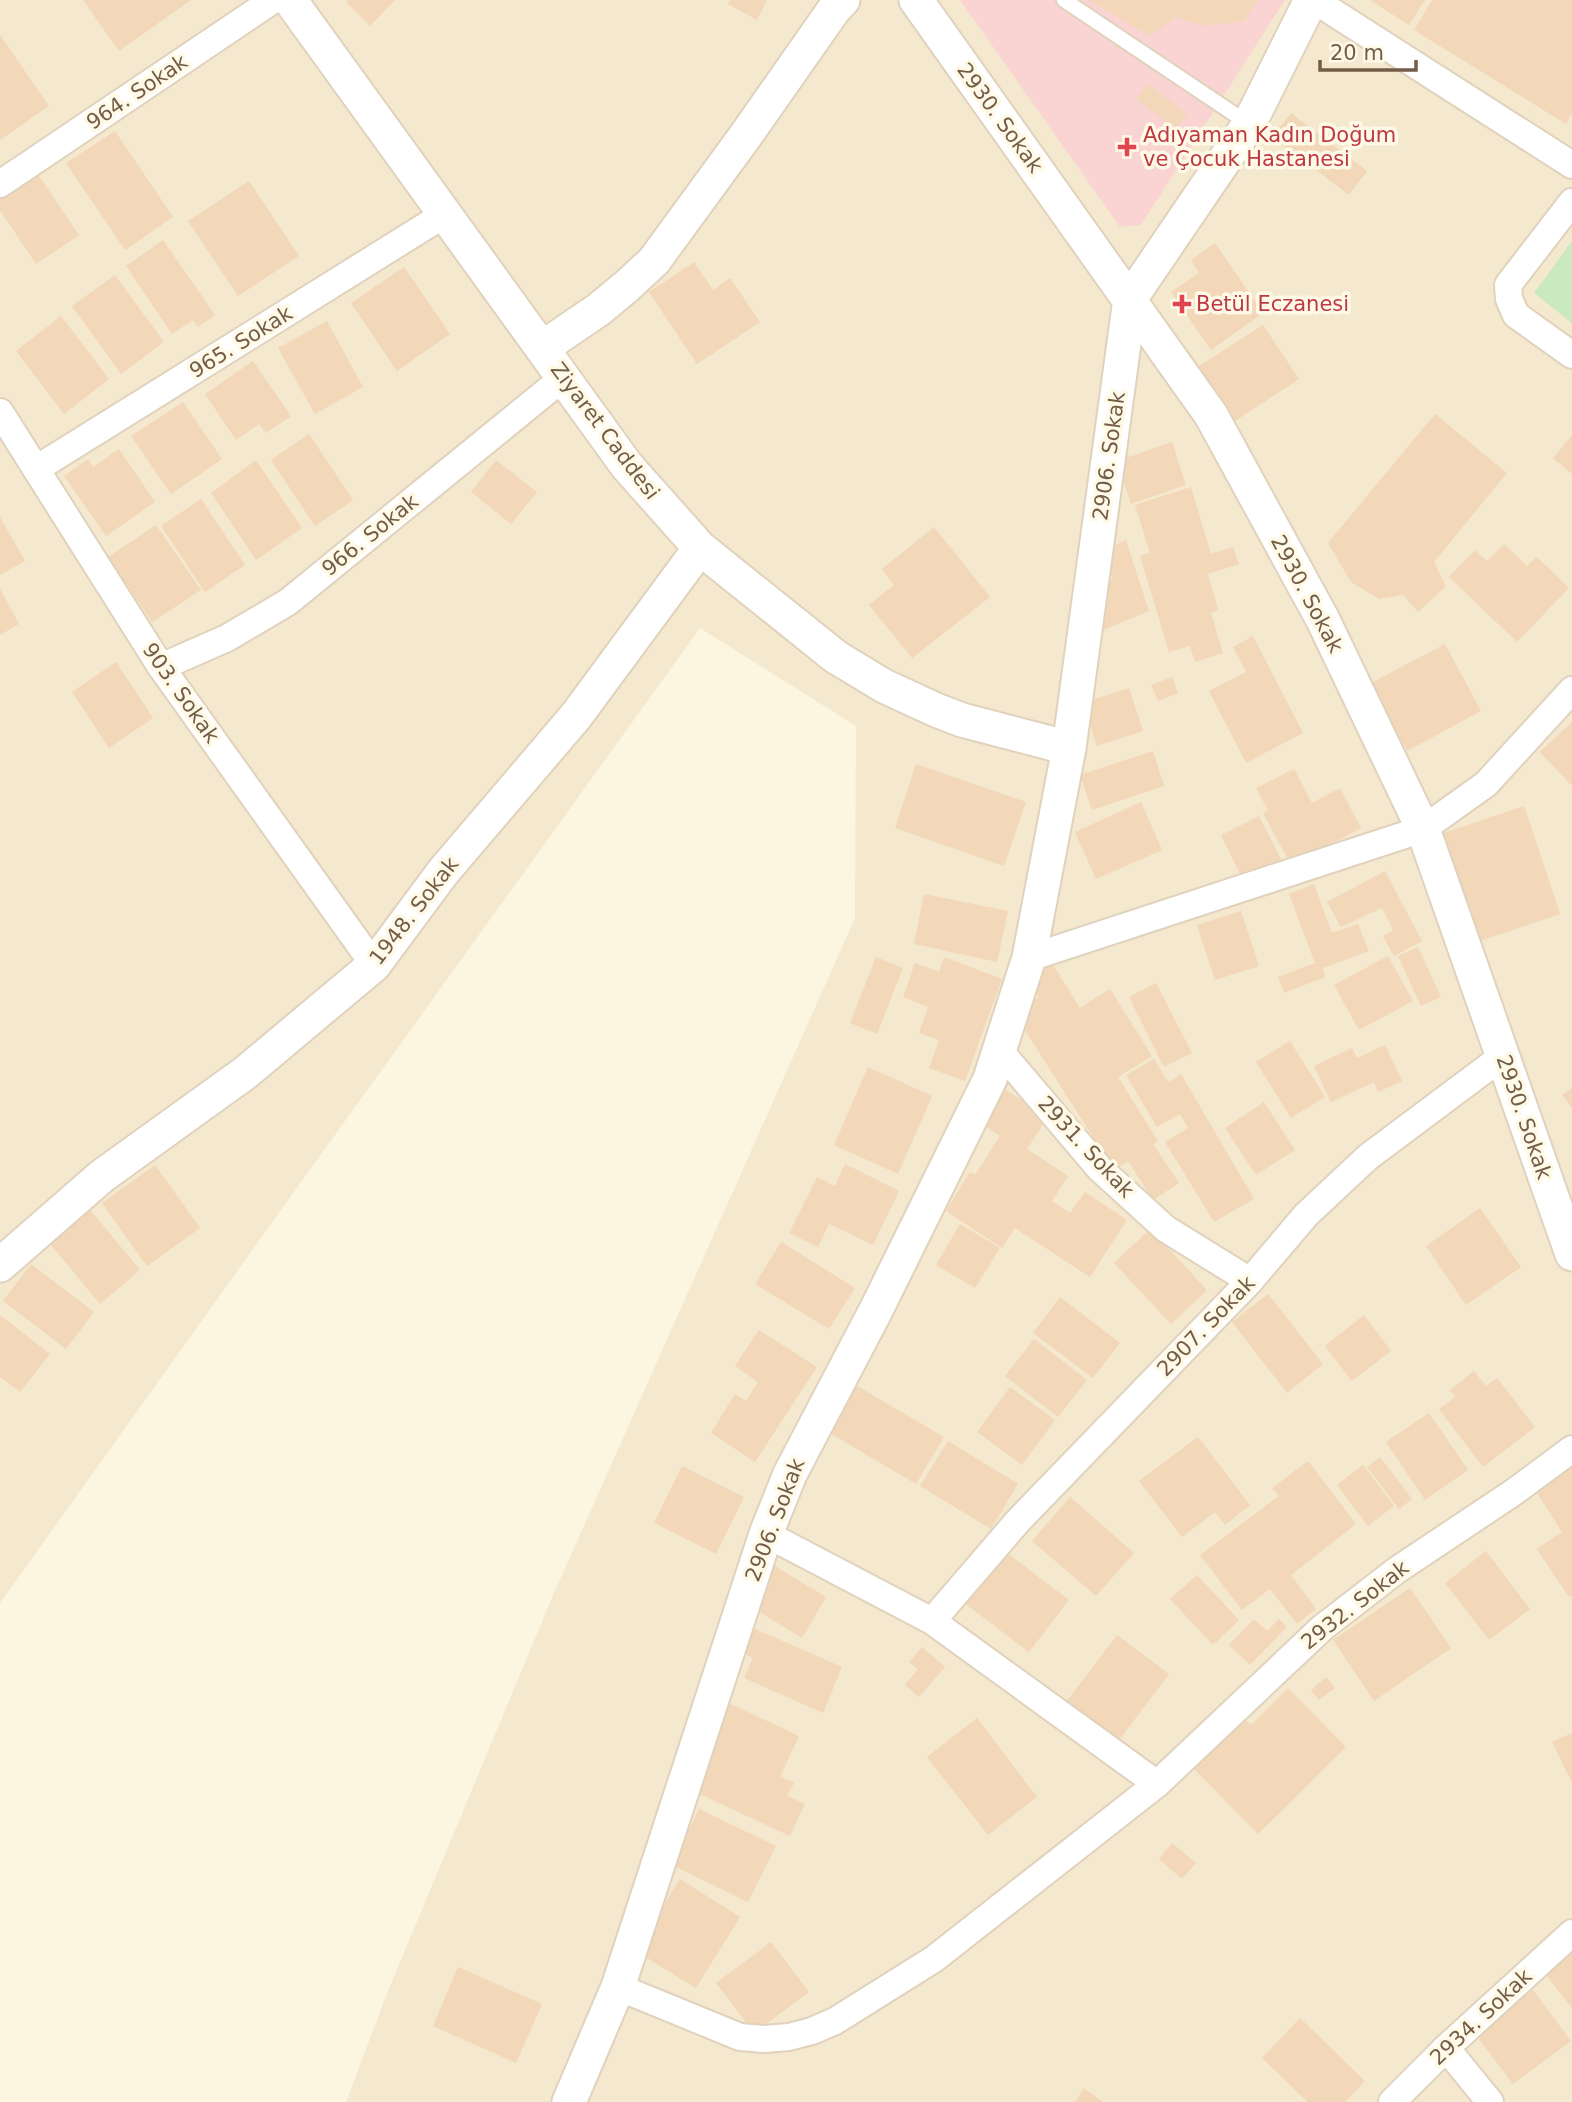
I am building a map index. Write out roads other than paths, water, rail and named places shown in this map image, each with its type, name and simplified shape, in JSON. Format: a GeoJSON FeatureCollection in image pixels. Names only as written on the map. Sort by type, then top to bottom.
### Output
{"type":"FeatureCollection","features":[{"type":"Feature","properties":{"kind":"street","name":"964. Sokak"},"geometry":{"type":"LineString","coordinates":[[0,184],[274,0]]}},
{"type":"Feature","properties":{"kind":"street","name":"Ziyaret Caddesi"},"geometry":{"type":"LineString","coordinates":[[290,0],[627,466],[700,548],[836,657],[884,686],[962,720],[1069,748]]}},
{"type":"Feature","properties":{"kind":"street"},"geometry":{"type":"LineString","coordinates":[[542,348],[598,310],[653,261],[843,0]]}},
{"type":"Feature","properties":{"kind":"street","name":"2930. Sokak"},"geometry":{"type":"LineString","coordinates":[[916,0],[1211,415],[1323,620],[1423,829],[1572,1254]]}},
{"type":"Feature","properties":{"kind":"street"},"geometry":{"type":"LineString","coordinates":[[1313,0],[1572,165]]}},
{"type":"Feature","properties":{"kind":"street","name":"2906. Sokak"},"geometry":{"type":"LineString","coordinates":[[569,2102],[618,1987],[766,1534],[790,1474],[876,1310],[990,1079],[1029,958],[1069,748],[1130,299],[1249,124],[1313,0]]}},
{"type":"Feature","properties":{"kind":"street"},"geometry":{"type":"LineString","coordinates":[[1572,202],[1508,285],[1509,299],[1516,315],[1572,355]]}},
{"type":"Feature","properties":{"kind":"street","name":"965. Sokak"},"geometry":{"type":"LineString","coordinates":[[36,470],[445,215]]}},
{"type":"Feature","properties":{"kind":"street","name":"966. Sokak"},"geometry":{"type":"LineString","coordinates":[[161,667],[227,638],[288,602],[562,378]]}},
{"type":"Feature","properties":{"kind":"street","name":"903. Sokak"},"geometry":{"type":"LineString","coordinates":[[0,412],[161,667],[374,965]]}},
{"type":"Feature","properties":{"kind":"street","name":"1948. Sokak"},"geometry":{"type":"LineString","coordinates":[[0,1265],[102,1176],[245,1073],[374,965],[443,872],[576,716],[700,548]]}},
{"type":"Feature","properties":{"kind":"street"},"geometry":{"type":"LineString","coordinates":[[1029,958],[1423,829],[1486,785],[1572,690]]}},
{"type":"Feature","properties":{"kind":"street","name":"2931. Sokak"},"geometry":{"type":"LineString","coordinates":[[1000,1051],[1100,1169],[1166,1229],[1250,1281]]}},
{"type":"Feature","properties":{"kind":"street","name":"2907. Sokak"},"geometry":{"type":"LineString","coordinates":[[932,1621],[1018,1521],[1250,1281],[1306,1215],[1368,1157],[1503,1056]]}},
{"type":"Feature","properties":{"kind":"street","name":"2932. Sokak"},"geometry":{"type":"LineString","coordinates":[[618,1987],[740,2037],[776,2038],[812,2031],[835,2021],[934,1959],[1157,1784],[1322,1628],[1397,1570],[1514,1492],[1572,1449]]}},
{"type":"Feature","properties":{"kind":"street"},"geometry":{"type":"LineString","coordinates":[[766,1534],[932,1621],[1157,1784]]}},
{"type":"Feature","properties":{"kind":"street","name":"2934. Sokak"},"geometry":{"type":"LineString","coordinates":[[1392,2102],[1446,2048],[1572,1933]]}},
{"type":"Feature","properties":{"kind":"street"},"geometry":{"type":"LineString","coordinates":[[1446,2048],[1490,2102]]}},
{"type":"Feature","properties":{"kind":"lane"},"geometry":{"type":"LineString","coordinates":[[1064,0],[1249,124]]}},
{"type":"Feature","properties":{"kind":"place","name":"Adıyaman Kadın Doğum ve Çocuk Hastanesi"},"geometry":{"type":"Point","coordinates":[1127,147]}},
{"type":"Feature","properties":{"kind":"place","name":"Betül Eczanesi"},"geometry":{"type":"Point","coordinates":[1182,304]}}]}
